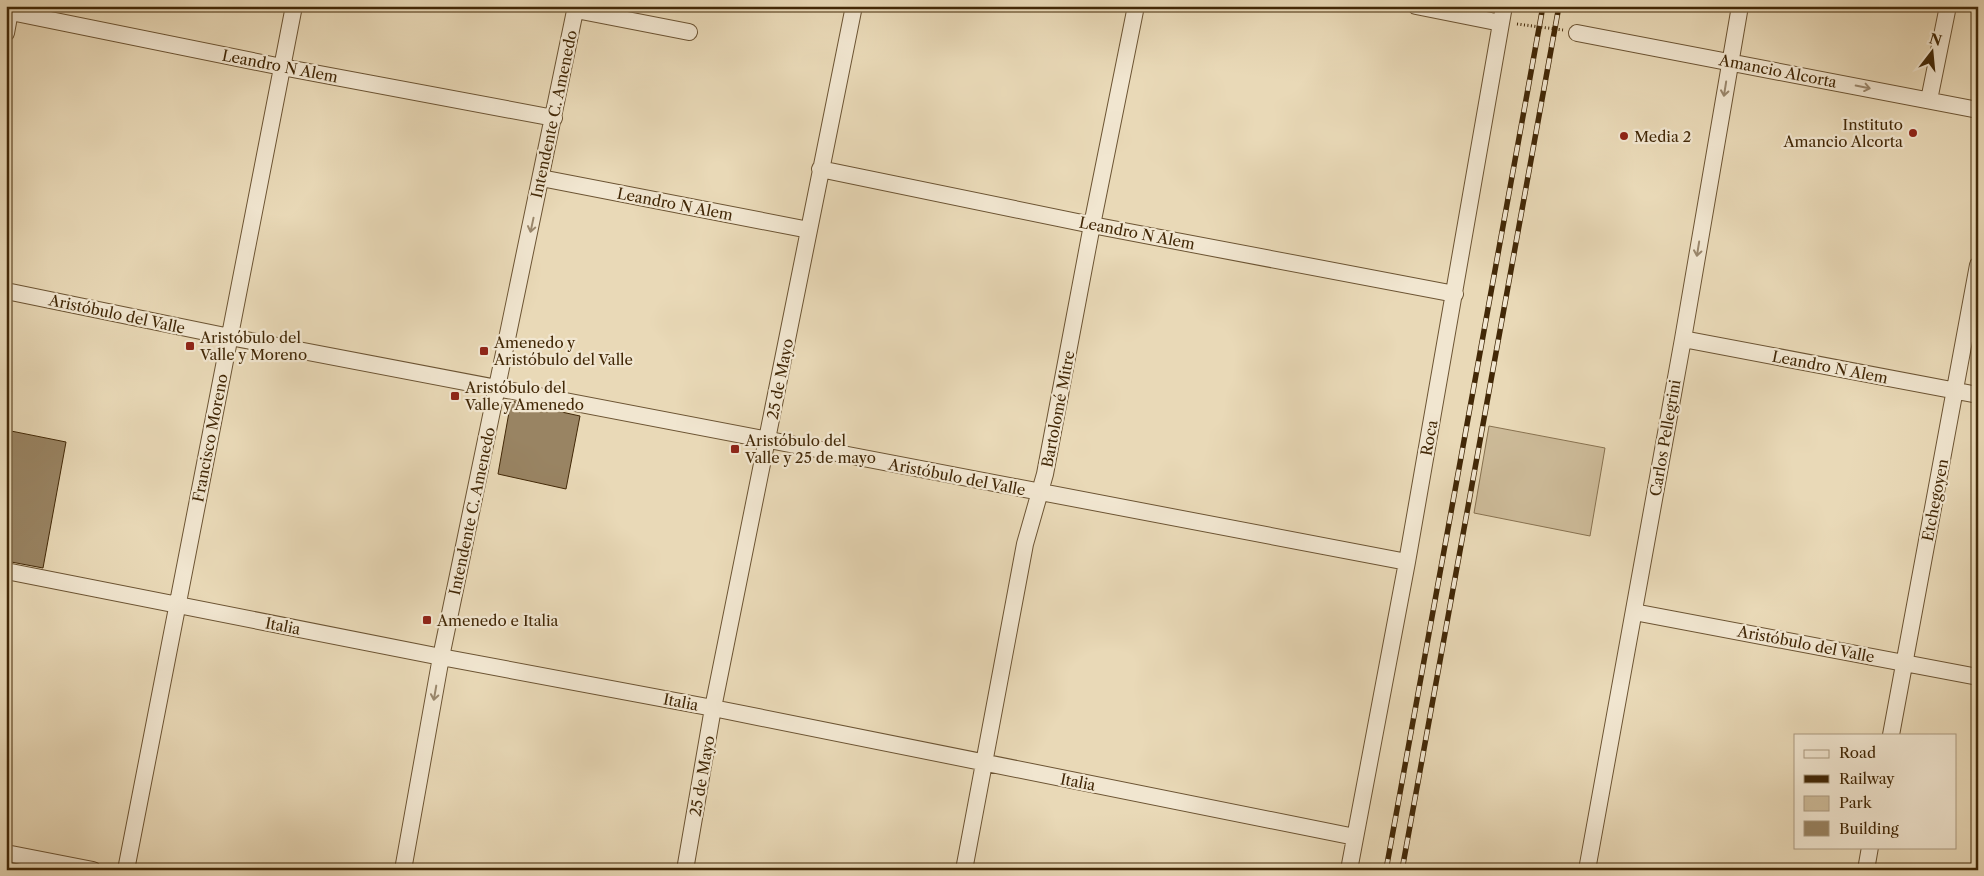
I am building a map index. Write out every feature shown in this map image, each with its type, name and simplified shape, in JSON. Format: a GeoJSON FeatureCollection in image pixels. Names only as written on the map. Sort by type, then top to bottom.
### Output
{"type":"FeatureCollection","features":[{"type":"Feature","properties":{"kind":"street","name":"Francisco Moreno"},"geometry":{"type":"LineString","coordinates":[[126,870],[294,6]]}},
{"type":"Feature","properties":{"kind":"street","name":"25 de Mayo"},"geometry":{"type":"LineString","coordinates":[[685,870],[713,708],[854,6]]}},
{"type":"Feature","properties":{"kind":"street","name":"Bartolomé Mitre"},"geometry":{"type":"LineString","coordinates":[[964,870],[1025,544],[1045,474],[1136,6]]}},
{"type":"Feature","properties":{"kind":"street"},"geometry":{"type":"LineString","coordinates":[[1416,6],[1509,23]]}},
{"type":"Feature","properties":{"kind":"street","name":"Roca"},"geometry":{"type":"LineString","coordinates":[[1350,870],[1454,294],[1509,23],[1504,6]]}},
{"type":"Feature","properties":{"kind":"street","name":"Carlos Pellegrini"},"geometry":{"type":"LineString","coordinates":[[1587,870],[1683,340],[1740,6]]}},
{"type":"Feature","properties":{"kind":"street"},"geometry":{"type":"LineString","coordinates":[[1929,100],[1948,6]]}},
{"type":"Feature","properties":{"kind":"street"},"geometry":{"type":"LineString","coordinates":[[576,8],[689,32]]}},
{"type":"Feature","properties":{"kind":"street","name":"Intendente C. Amenedo"},"geometry":{"type":"LineString","coordinates":[[403,870],[442,657],[576,8]]}},
{"type":"Feature","properties":{"kind":"street","name":"Leandro N Alem"},"geometry":{"type":"LineString","coordinates":[[9,10],[282,67],[554,118]]}},
{"type":"Feature","properties":{"kind":"street"},"geometry":{"type":"LineString","coordinates":[[6,33],[9,10]]}},
{"type":"Feature","properties":{"kind":"street","name":"Amancio Alcorta"},"geometry":{"type":"LineString","coordinates":[[1573,32],[1978,110]]}},
{"type":"Feature","properties":{"kind":"street","name":"Leandro N Alem"},"geometry":{"type":"LineString","coordinates":[[820,169],[1092,225],[1454,294]]}},
{"type":"Feature","properties":{"kind":"street","name":"Leandro N Alem"},"geometry":{"type":"LineString","coordinates":[[541,178],[808,230]]}},
{"type":"Feature","properties":{"kind":"street","name":"Etchegoyen"},"geometry":{"type":"LineString","coordinates":[[1891,734],[1978,265]]}},
{"type":"Feature","properties":{"kind":"street","name":"Aristóbulo del Valle"},"geometry":{"type":"LineString","coordinates":[[6,292],[768,441],[1407,562]]}},
{"type":"Feature","properties":{"kind":"street","name":"Leandro N Alem"},"geometry":{"type":"LineString","coordinates":[[1683,340],[1978,395]]}},
{"type":"Feature","properties":{"kind":"street","name":"Italia"},"geometry":{"type":"LineString","coordinates":[[6,571],[713,708],[1356,837]]}},
{"type":"Feature","properties":{"kind":"street","name":"Aristóbulo del Valle"},"geometry":{"type":"LineString","coordinates":[[1634,612],[1978,677]]}},
{"type":"Feature","properties":{"kind":"street"},"geometry":{"type":"LineString","coordinates":[[1866,870],[1870,848]]}},
{"type":"Feature","properties":{"kind":"street"},"geometry":{"type":"LineString","coordinates":[[6,852],[94,870]]}},
{"type":"Feature","properties":{"kind":"path"},"geometry":{"type":"LineString","coordinates":[[1509,23],[1573,32]]}},
{"type":"Feature","properties":{"kind":"green space"},"geometry":{"type":"Polygon","coordinates":[[[1489,426],[1605,448],[1590,536],[1474,513],[1489,426]]]}},
{"type":"Feature","properties":{"kind":"building"},"geometry":{"type":"Polygon","coordinates":[[[511,401],[580,416],[566,489],[498,474],[511,401]]]}},
{"type":"Feature","properties":{"kind":"building"},"geometry":{"type":"Polygon","coordinates":[[[6,430],[66,442],[43,568],[6,561],[6,430]]]}},
{"type":"Feature","properties":{"kind":"railway"},"geometry":{"type":"LineString","coordinates":[[1386,870],[1543,6]]}},
{"type":"Feature","properties":{"kind":"railway"},"geometry":{"type":"LineString","coordinates":[[1402,870],[1559,6]]}},
{"type":"Feature","properties":{"kind":"place","name":"Instituto Amancio Alcorta"},"geometry":{"type":"Point","coordinates":[1913,133]}},
{"type":"Feature","properties":{"kind":"place","name":"Media 2"},"geometry":{"type":"Point","coordinates":[1624,136]}},
{"type":"Feature","properties":{"kind":"place","name":"Aristóbulo del Valle y Moreno"},"geometry":{"type":"Point","coordinates":[190,346]}},
{"type":"Feature","properties":{"kind":"place","name":"Amenedo y Aristóbulo del Valle"},"geometry":{"type":"Point","coordinates":[484,351]}},
{"type":"Feature","properties":{"kind":"place","name":"Aristóbulo del Valle y Amenedo"},"geometry":{"type":"Point","coordinates":[455,396]}},
{"type":"Feature","properties":{"kind":"place","name":"Aristóbulo del Valle y 25 de mayo"},"geometry":{"type":"Point","coordinates":[735,449]}},
{"type":"Feature","properties":{"kind":"place","name":"Amenedo e Italia"},"geometry":{"type":"Point","coordinates":[427,620]}}]}
